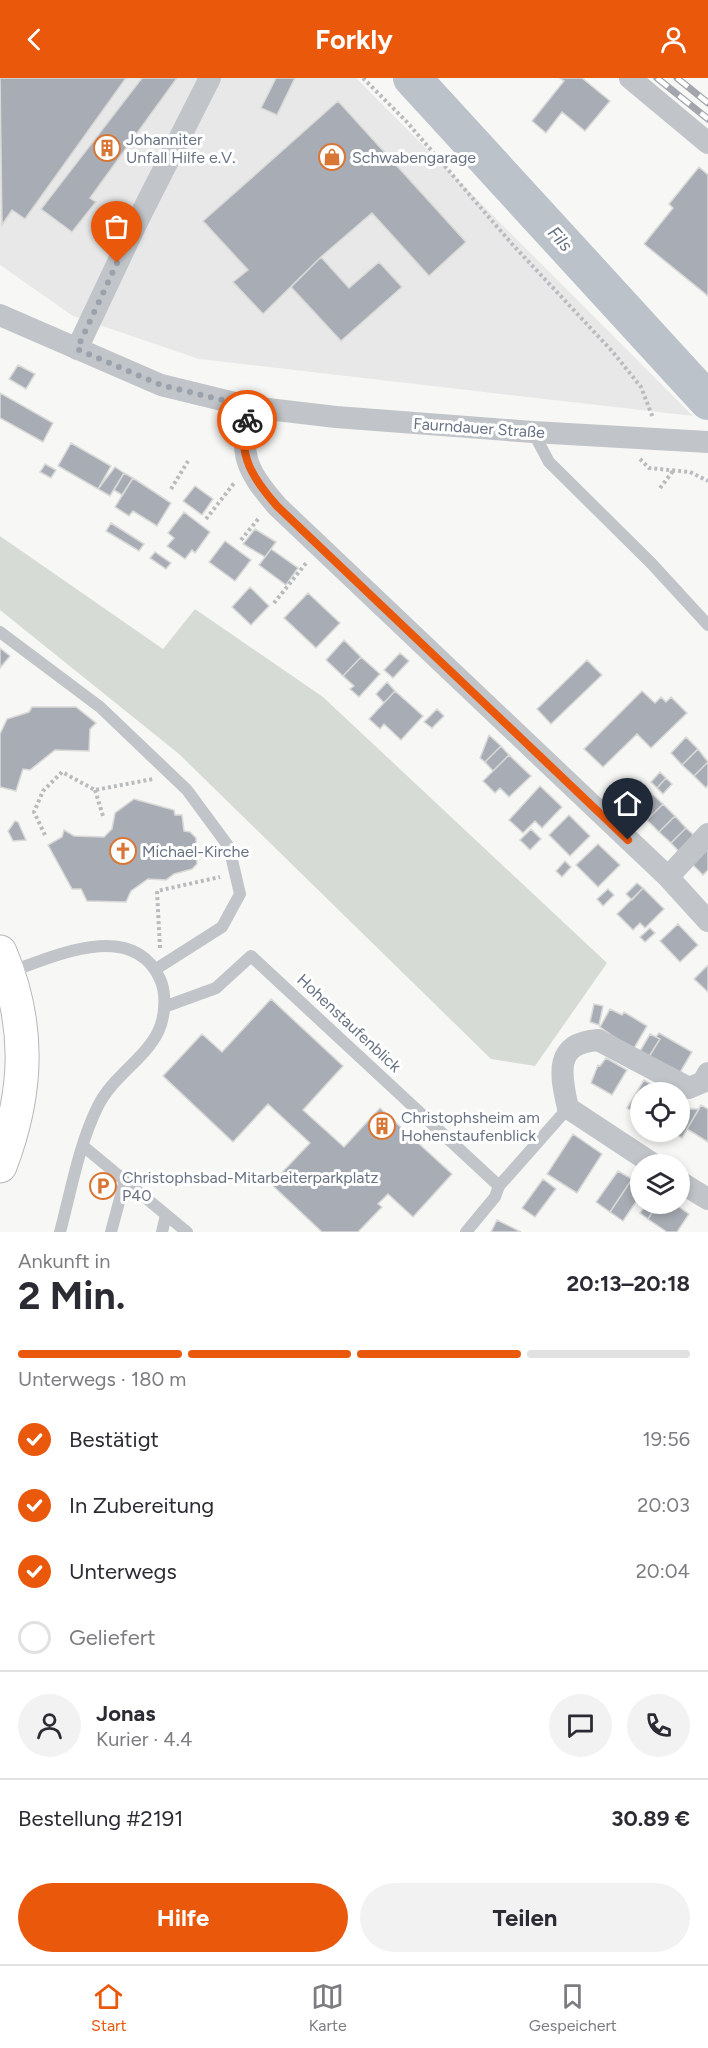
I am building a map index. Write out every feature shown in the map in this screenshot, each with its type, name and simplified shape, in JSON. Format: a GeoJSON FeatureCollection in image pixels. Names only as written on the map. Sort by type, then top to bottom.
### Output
{"type":"FeatureCollection","features":[{"type":"Feature","properties":{"kind":"street"},"geometry":{"type":"LineString","coordinates":[[77,349],[210,78]]}},
{"type":"Feature","properties":{"kind":"street"},"geometry":{"type":"LineString","coordinates":[[630,78],[708,143]]}},
{"type":"Feature","properties":{"kind":"street","name":"Faurndauer Straße"},"geometry":{"type":"LineString","coordinates":[[0,315],[161,385],[251,407],[336,417],[533,432],[700,441]]}},
{"type":"Feature","properties":{"kind":"street"},"geometry":{"type":"LineString","coordinates":[[251,407],[244,429],[247,466],[272,501],[668,877],[708,921]]}},
{"type":"Feature","properties":{"kind":"street"},"geometry":{"type":"LineString","coordinates":[[668,877],[708,834]]}},
{"type":"Feature","properties":{"kind":"street"},"geometry":{"type":"LineString","coordinates":[[0,1166],[13,1131],[22,1089],[21,1027],[4,962]]}},
{"type":"Feature","properties":{"kind":"street"},"geometry":{"type":"LineString","coordinates":[[638,1154],[568,1107],[561,1077],[564,1059],[573,1047],[582,1041],[598,1040],[689,1088],[703,1082],[708,1073]]}},
{"type":"Feature","properties":{"kind":"street"},"geometry":{"type":"LineString","coordinates":[[690,1188],[708,1199]]}},
{"type":"Feature","properties":{"kind":"lane"},"geometry":{"type":"LineString","coordinates":[[533,432],[549,462],[652,564],[708,625]]}},
{"type":"Feature","properties":{"kind":"lane"},"geometry":{"type":"LineString","coordinates":[[0,632],[100,707],[187,790],[229,847],[240,894],[222,927],[158,967]]}},
{"type":"Feature","properties":{"kind":"lane"},"geometry":{"type":"LineString","coordinates":[[4,962],[108,945],[132,951],[158,967],[164,986],[164,1006],[159,1030],[151,1044],[98,1105],[83,1146],[60,1232]]}},
{"type":"Feature","properties":{"kind":"lane","name":"Hohenstaufenblick"},"geometry":{"type":"LineString","coordinates":[[164,1006],[216,988],[251,956],[499,1186]]}},
{"type":"Feature","properties":{"kind":"lane"},"geometry":{"type":"LineString","coordinates":[[466,1232],[495,1197],[499,1186],[568,1107]]}},
{"type":"Feature","properties":{"kind":"lane"},"geometry":{"type":"LineString","coordinates":[[83,1146],[187,1232]]}},
{"type":"Feature","properties":{"kind":"lane"},"geometry":{"type":"LineString","coordinates":[[111,1232],[125,1180]]}},
{"type":"Feature","properties":{"kind":"lane"},"geometry":{"type":"LineString","coordinates":[[162,1232],[166,1215]]}},
{"type":"Feature","properties":{"kind":"path"},"geometry":{"type":"LineString","coordinates":[[363,78],[406,121],[612,351]]}},
{"type":"Feature","properties":{"kind":"path"},"geometry":{"type":"LineString","coordinates":[[171,489],[188,461]]}},
{"type":"Feature","properties":{"kind":"path"},"geometry":{"type":"LineString","coordinates":[[206,519],[247,466]]}},
{"type":"Feature","properties":{"kind":"path"},"geometry":{"type":"LineString","coordinates":[[660,488],[673,471]]}},
{"type":"Feature","properties":{"kind":"path"},"geometry":{"type":"LineString","coordinates":[[241,540],[272,501]]}},
{"type":"Feature","properties":{"kind":"path"},"geometry":{"type":"LineString","coordinates":[[274,603],[319,546]]}},
{"type":"Feature","properties":{"kind":"path"},"geometry":{"type":"LineString","coordinates":[[45,836],[34,812],[43,791],[62,772],[95,790],[172,775]]}},
{"type":"Feature","properties":{"kind":"path"},"geometry":{"type":"LineString","coordinates":[[95,790],[103,816]]}},
{"type":"Feature","properties":{"kind":"path"},"geometry":{"type":"LineString","coordinates":[[158,967],[157,891],[235,874]]}},
{"type":"Feature","properties":{"kind":"shaded area"},"geometry":{"type":"Polygon","coordinates":[[[0,78],[356,78],[693,416],[199,359],[73,316],[0,265],[0,78]]]}},
{"type":"Feature","properties":{"kind":"shaded area"},"geometry":{"type":"Polygon","coordinates":[[[0,536],[163,649],[195,609],[323,697],[607,963],[535,1066],[491,1059],[179,754],[0,610],[0,536]]]}},
{"type":"Feature","properties":{"kind":"building"},"geometry":{"type":"Polygon","coordinates":[[[0,78],[126,78],[25,219],[12,210],[2,225],[0,78]]]}},
{"type":"Feature","properties":{"kind":"building","name":"Johanniter Unfall Hilfe e.V."},"geometry":{"type":"Polygon","coordinates":[[[142,78],[177,78],[90,198],[96,202],[72,232],[41,209],[142,78]]]}},
{"type":"Feature","properties":{"kind":"building","name":"Johanniter Unfall Hilfe e.V."},"geometry":{"type":"Polygon","coordinates":[[[142,78],[177,78],[90,198],[96,202],[72,232],[41,209],[142,78]]]}},
{"type":"Feature","properties":{"kind":"building"},"geometry":{"type":"Polygon","coordinates":[[[276,78],[295,78],[277,115],[261,108],[276,78]]]}},
{"type":"Feature","properties":{"kind":"building"},"geometry":{"type":"Polygon","coordinates":[[[560,78],[582,78],[610,101],[585,131],[562,112],[546,133],[532,121],[564,81],[560,78]]]}},
{"type":"Feature","properties":{"kind":"building","name":"Schwabengarage"},"geometry":{"type":"Polygon","coordinates":[[[338,101],[466,242],[429,276],[372,213],[321,257],[263,314],[233,282],[248,270],[203,221],[338,101]]]}},
{"type":"Feature","properties":{"kind":"building"},"geometry":{"type":"Polygon","coordinates":[[[699,167],[708,175],[708,296],[644,244],[673,208],[669,204],[699,167]]]}},
{"type":"Feature","properties":{"kind":"building"},"geometry":{"type":"Polygon","coordinates":[[[321,257],[349,288],[379,262],[402,287],[341,341],[291,287],[321,257]]]}},
{"type":"Feature","properties":{"kind":"building"},"geometry":{"type":"Polygon","coordinates":[[[18,365],[35,374],[26,389],[9,379],[18,365]]]}},
{"type":"Feature","properties":{"kind":"building"},"geometry":{"type":"Polygon","coordinates":[[[0,393],[53,423],[43,442],[0,418],[0,393]]]}},
{"type":"Feature","properties":{"kind":"building"},"geometry":{"type":"Polygon","coordinates":[[[71,443],[111,466],[98,489],[58,466],[71,443]]]}},
{"type":"Feature","properties":{"kind":"building"},"geometry":{"type":"Polygon","coordinates":[[[45,464],[56,470],[51,478],[40,472],[45,464]]]}},
{"type":"Feature","properties":{"kind":"building"},"geometry":{"type":"Polygon","coordinates":[[[115,467],[124,473],[110,496],[98,489],[115,467]]]}},
{"type":"Feature","properties":{"kind":"building"},"geometry":{"type":"Polygon","coordinates":[[[124,473],[133,478],[122,495],[114,490],[124,473]]]}},
{"type":"Feature","properties":{"kind":"building"},"geometry":{"type":"Polygon","coordinates":[[[133,478],[171,503],[157,526],[133,511],[129,516],[115,507],[133,478]]]}},
{"type":"Feature","properties":{"kind":"building"},"geometry":{"type":"Polygon","coordinates":[[[195,486],[213,499],[202,515],[183,501],[195,486]]]}},
{"type":"Feature","properties":{"kind":"building"},"geometry":{"type":"Polygon","coordinates":[[[184,512],[210,532],[195,553],[192,550],[185,559],[167,546],[174,538],[168,533],[184,512]]]}},
{"type":"Feature","properties":{"kind":"building"},"geometry":{"type":"Polygon","coordinates":[[[111,523],[144,544],[139,551],[106,531],[111,523]]]}},
{"type":"Feature","properties":{"kind":"building"},"geometry":{"type":"Polygon","coordinates":[[[255,529],[276,542],[265,557],[243,544],[255,529]]]}},
{"type":"Feature","properties":{"kind":"building"},"geometry":{"type":"Polygon","coordinates":[[[225,541],[251,560],[235,581],[209,562],[225,541]]]}},
{"type":"Feature","properties":{"kind":"building"},"geometry":{"type":"Polygon","coordinates":[[[271,549],[298,568],[286,585],[259,565],[271,549]]]}},
{"type":"Feature","properties":{"kind":"building"},"geometry":{"type":"Polygon","coordinates":[[[155,552],[171,563],[166,569],[150,558],[155,552]]]}},
{"type":"Feature","properties":{"kind":"building"},"geometry":{"type":"Polygon","coordinates":[[[250,587],[269,606],[251,625],[232,607],[250,587]]]}},
{"type":"Feature","properties":{"kind":"building"},"geometry":{"type":"Polygon","coordinates":[[[308,593],[340,623],[316,648],[284,618],[308,593]]]}},
{"type":"Feature","properties":{"kind":"building"},"geometry":{"type":"Polygon","coordinates":[[[344,640],[361,657],[343,676],[326,660],[344,640]]]}},
{"type":"Feature","properties":{"kind":"building"},"geometry":{"type":"Polygon","coordinates":[[[0,648],[10,656],[0,668],[0,648]]]}},
{"type":"Feature","properties":{"kind":"building"},"geometry":{"type":"Polygon","coordinates":[[[400,653],[409,661],[393,678],[384,670],[400,653]]]}},
{"type":"Feature","properties":{"kind":"building"},"geometry":{"type":"Polygon","coordinates":[[[361,657],[380,674],[359,697],[350,689],[354,686],[343,676],[361,657]]]}},
{"type":"Feature","properties":{"kind":"building"},"geometry":{"type":"Polygon","coordinates":[[[587,660],[602,675],[551,724],[537,709],[587,660]]]}},
{"type":"Feature","properties":{"kind":"building"},"geometry":{"type":"Polygon","coordinates":[[[387,682],[395,691],[384,703],[376,694],[387,682]]]}},
{"type":"Feature","properties":{"kind":"building"},"geometry":{"type":"Polygon","coordinates":[[[395,691],[423,716],[401,740],[384,724],[380,729],[369,719],[395,691]]]}},
{"type":"Feature","properties":{"kind":"building"},"geometry":{"type":"Polygon","coordinates":[[[642,691],[655,703],[661,697],[666,702],[671,697],[687,713],[651,748],[637,734],[603,767],[584,749],[642,691]]]}},
{"type":"Feature","properties":{"kind":"building"},"geometry":{"type":"Polygon","coordinates":[[[32,707],[76,707],[96,723],[90,729],[89,751],[55,750],[30,770],[23,769],[16,791],[0,787],[0,734],[7,719],[29,712],[32,707]]]}},
{"type":"Feature","properties":{"kind":"building"},"geometry":{"type":"Polygon","coordinates":[[[437,709],[444,716],[432,728],[424,722],[437,709]]]}},
{"type":"Feature","properties":{"kind":"building"},"geometry":{"type":"Polygon","coordinates":[[[489,735],[501,746],[485,762],[480,758],[489,735]]]}},
{"type":"Feature","properties":{"kind":"building"},"geometry":{"type":"Polygon","coordinates":[[[686,737],[698,749],[682,765],[671,753],[686,737]]]}},
{"type":"Feature","properties":{"kind":"building"},"geometry":{"type":"Polygon","coordinates":[[[501,746],[509,755],[493,771],[485,762],[501,746]]]}},
{"type":"Feature","properties":{"kind":"building"},"geometry":{"type":"Polygon","coordinates":[[[698,749],[708,762],[694,776],[682,765],[698,749]]]}},
{"type":"Feature","properties":{"kind":"building"},"geometry":{"type":"Polygon","coordinates":[[[509,755],[531,776],[509,797],[500,788],[495,793],[483,781],[509,755]]]}},
{"type":"Feature","properties":{"kind":"building"},"geometry":{"type":"Polygon","coordinates":[[[708,762],[708,785],[706,788],[694,776],[708,762]]]}},
{"type":"Feature","properties":{"kind":"building"},"geometry":{"type":"Polygon","coordinates":[[[660,772],[666,778],[657,788],[651,782],[660,772]]]}},
{"type":"Feature","properties":{"kind":"building"},"geometry":{"type":"Polygon","coordinates":[[[666,778],[672,784],[663,794],[657,788],[666,778]]]}},
{"type":"Feature","properties":{"kind":"building"},"geometry":{"type":"Polygon","coordinates":[[[640,781],[651,793],[636,809],[624,797],[640,781]]]}},
{"type":"Feature","properties":{"kind":"building"},"geometry":{"type":"Polygon","coordinates":[[[540,786],[562,807],[542,828],[535,821],[523,833],[509,820],[540,786]]]}},
{"type":"Feature","properties":{"kind":"building"},"geometry":{"type":"Polygon","coordinates":[[[651,793],[663,804],[647,820],[636,809],[651,793]]]}},
{"type":"Feature","properties":{"kind":"building","name":"Michael-Kirche"},"geometry":{"type":"Polygon","coordinates":[[[134,799],[174,810],[175,815],[182,815],[184,831],[190,832],[196,838],[197,864],[192,869],[174,874],[166,880],[148,879],[131,891],[126,902],[87,901],[81,889],[72,889],[48,845],[62,837],[64,830],[74,836],[104,837],[112,829],[115,813],[134,799]]]}},
{"type":"Feature","properties":{"kind":"building"},"geometry":{"type":"Polygon","coordinates":[[[663,804],[675,816],[659,832],[647,820],[663,804]]]}},
{"type":"Feature","properties":{"kind":"building"},"geometry":{"type":"Polygon","coordinates":[[[569,815],[590,836],[570,856],[549,835],[569,815]]]}},
{"type":"Feature","properties":{"kind":"building"},"geometry":{"type":"Polygon","coordinates":[[[675,816],[686,828],[671,843],[659,832],[675,816]]]}},
{"type":"Feature","properties":{"kind":"building"},"geometry":{"type":"Polygon","coordinates":[[[15,821],[18,822],[26,840],[13,841],[8,831],[15,821]]]}},
{"type":"Feature","properties":{"kind":"building"},"geometry":{"type":"Polygon","coordinates":[[[686,828],[698,839],[682,855],[671,843],[686,828]]]}},
{"type":"Feature","properties":{"kind":"building"},"geometry":{"type":"Polygon","coordinates":[[[531,829],[541,839],[530,850],[520,840],[531,829]]]}},
{"type":"Feature","properties":{"kind":"building"},"geometry":{"type":"Polygon","coordinates":[[[598,844],[620,865],[598,887],[576,865],[598,844]]]}},
{"type":"Feature","properties":{"kind":"building"},"geometry":{"type":"Polygon","coordinates":[[[708,849],[708,870],[703,875],[691,863],[708,849]]]}},
{"type":"Feature","properties":{"kind":"building"},"geometry":{"type":"Polygon","coordinates":[[[565,861],[571,867],[562,877],[556,871],[565,861]]]}},
{"type":"Feature","properties":{"kind":"building"},"geometry":{"type":"Polygon","coordinates":[[[637,883],[643,888],[632,900],[626,894],[637,883]]]}},
{"type":"Feature","properties":{"kind":"building"},"geometry":{"type":"Polygon","coordinates":[[[643,888],[664,909],[645,928],[640,923],[633,930],[617,914],[643,888]]]}},
{"type":"Feature","properties":{"kind":"building"},"geometry":{"type":"Polygon","coordinates":[[[608,889],[614,895],[603,906],[597,899],[608,889]]]}},
{"type":"Feature","properties":{"kind":"building"},"geometry":{"type":"Polygon","coordinates":[[[678,924],[698,945],[680,962],[660,941],[678,924]]]}},
{"type":"Feature","properties":{"kind":"building"},"geometry":{"type":"Polygon","coordinates":[[[650,928],[655,933],[645,942],[640,937],[650,928]]]}},
{"type":"Feature","properties":{"kind":"building"},"geometry":{"type":"Polygon","coordinates":[[[708,965],[708,992],[694,979],[708,965]]]}},
{"type":"Feature","properties":{"kind":"building","name":"Christophsheim am Hohenstaufenblick"},"geometry":{"type":"Polygon","coordinates":[[[271,999],[343,1066],[303,1110],[344,1147],[380,1108],[452,1174],[413,1217],[388,1194],[378,1204],[382,1207],[358,1232],[322,1232],[271,1184],[310,1143],[268,1104],[233,1142],[163,1076],[202,1034],[222,1052],[271,999]]]}},
{"type":"Feature","properties":{"kind":"building"},"geometry":{"type":"Polygon","coordinates":[[[594,1004],[603,1006],[599,1025],[590,1022],[594,1004]]]}},
{"type":"Feature","properties":{"kind":"building"},"geometry":{"type":"Polygon","coordinates":[[[610,1009],[622,1015],[624,1012],[647,1026],[633,1050],[600,1027],[610,1009]]]}},
{"type":"Feature","properties":{"kind":"building"},"geometry":{"type":"Polygon","coordinates":[[[659,1033],[692,1052],[678,1076],[648,1058],[660,1039],[656,1037],[659,1033]]]}},
{"type":"Feature","properties":{"kind":"building"},"geometry":{"type":"Polygon","coordinates":[[[650,1034],[660,1039],[649,1057],[640,1051],[650,1034]]]}},
{"type":"Feature","properties":{"kind":"building"},"geometry":{"type":"Polygon","coordinates":[[[606,1058],[627,1070],[612,1095],[591,1083],[598,1065],[600,1066],[606,1058]]]}},
{"type":"Feature","properties":{"kind":"building"},"geometry":{"type":"Polygon","coordinates":[[[701,1105],[708,1109],[708,1142],[690,1131],[690,1124],[701,1105]]]}},
{"type":"Feature","properties":{"kind":"building"},"geometry":{"type":"Polygon","coordinates":[[[690,1109],[699,1109],[690,1124],[690,1109]]]}},
{"type":"Feature","properties":{"kind":"building"},"geometry":{"type":"Polygon","coordinates":[[[573,1134],[602,1154],[577,1193],[547,1174],[573,1134]]]}},
{"type":"Feature","properties":{"kind":"building"},"geometry":{"type":"Polygon","coordinates":[[[618,1171],[630,1178],[630,1182],[610,1212],[596,1202],[618,1171]]]}},
{"type":"Feature","properties":{"kind":"building"},"geometry":{"type":"Polygon","coordinates":[[[543,1179],[556,1189],[535,1217],[522,1208],[543,1179]]]}},
{"type":"Feature","properties":{"kind":"building"},"geometry":{"type":"Polygon","coordinates":[[[630,1182],[630,1211],[623,1221],[610,1212],[630,1182]]]}},
{"type":"Feature","properties":{"kind":"building"},"geometry":{"type":"Polygon","coordinates":[[[641,1214],[651,1214],[648,1219],[641,1214]]]}},
{"type":"Feature","properties":{"kind":"building"},"geometry":{"type":"Polygon","coordinates":[[[651,1214],[689,1214],[677,1232],[667,1232],[648,1219],[651,1214]]]}},
{"type":"Feature","properties":{"kind":"building"},"geometry":{"type":"Polygon","coordinates":[[[497,1220],[521,1232],[491,1232],[497,1220]]]}},
{"type":"Feature","properties":{"kind":"waterway","name":"Fils"},"geometry":{"type":"LineString","coordinates":[[412,78],[708,401]]}},
{"type":"Feature","properties":{"kind":"railway"},"geometry":{"type":"LineString","coordinates":[[657,78],[708,119]]}},
{"type":"Feature","properties":{"kind":"railway"},"geometry":{"type":"LineString","coordinates":[[677,78],[708,103]]}},
{"type":"Feature","properties":{"kind":"way so far"},"geometry":{"type":"LineString","coordinates":[[117,263],[77,349],[161,385],[251,407],[247,420]]}},
{"type":"Feature","properties":{"kind":"place","name":"Johanniter Unfall Hilfe e.V."},"geometry":{"type":"Point","coordinates":[107,148]}},
{"type":"Feature","properties":{"kind":"place","name":"Schwabengarage"},"geometry":{"type":"Point","coordinates":[332,157]}},
{"type":"Feature","properties":{"kind":"place","name":"Michael-Kirche"},"geometry":{"type":"Point","coordinates":[123,851]}},
{"type":"Feature","properties":{"kind":"place","name":"Christophsheim am Hohenstaufenblick"},"geometry":{"type":"Point","coordinates":[382,1126]}},
{"type":"Feature","properties":{"kind":"place","name":"Christophsbad-Mitarbeiterparkplatz P40"},"geometry":{"type":"Point","coordinates":[103,1186]}},
{"type":"Feature","properties":{"kind":"route"},"geometry":{"type":"LineString","coordinates":[[247,420],[244,429],[247,466],[277,506],[628,840]]}}]}
